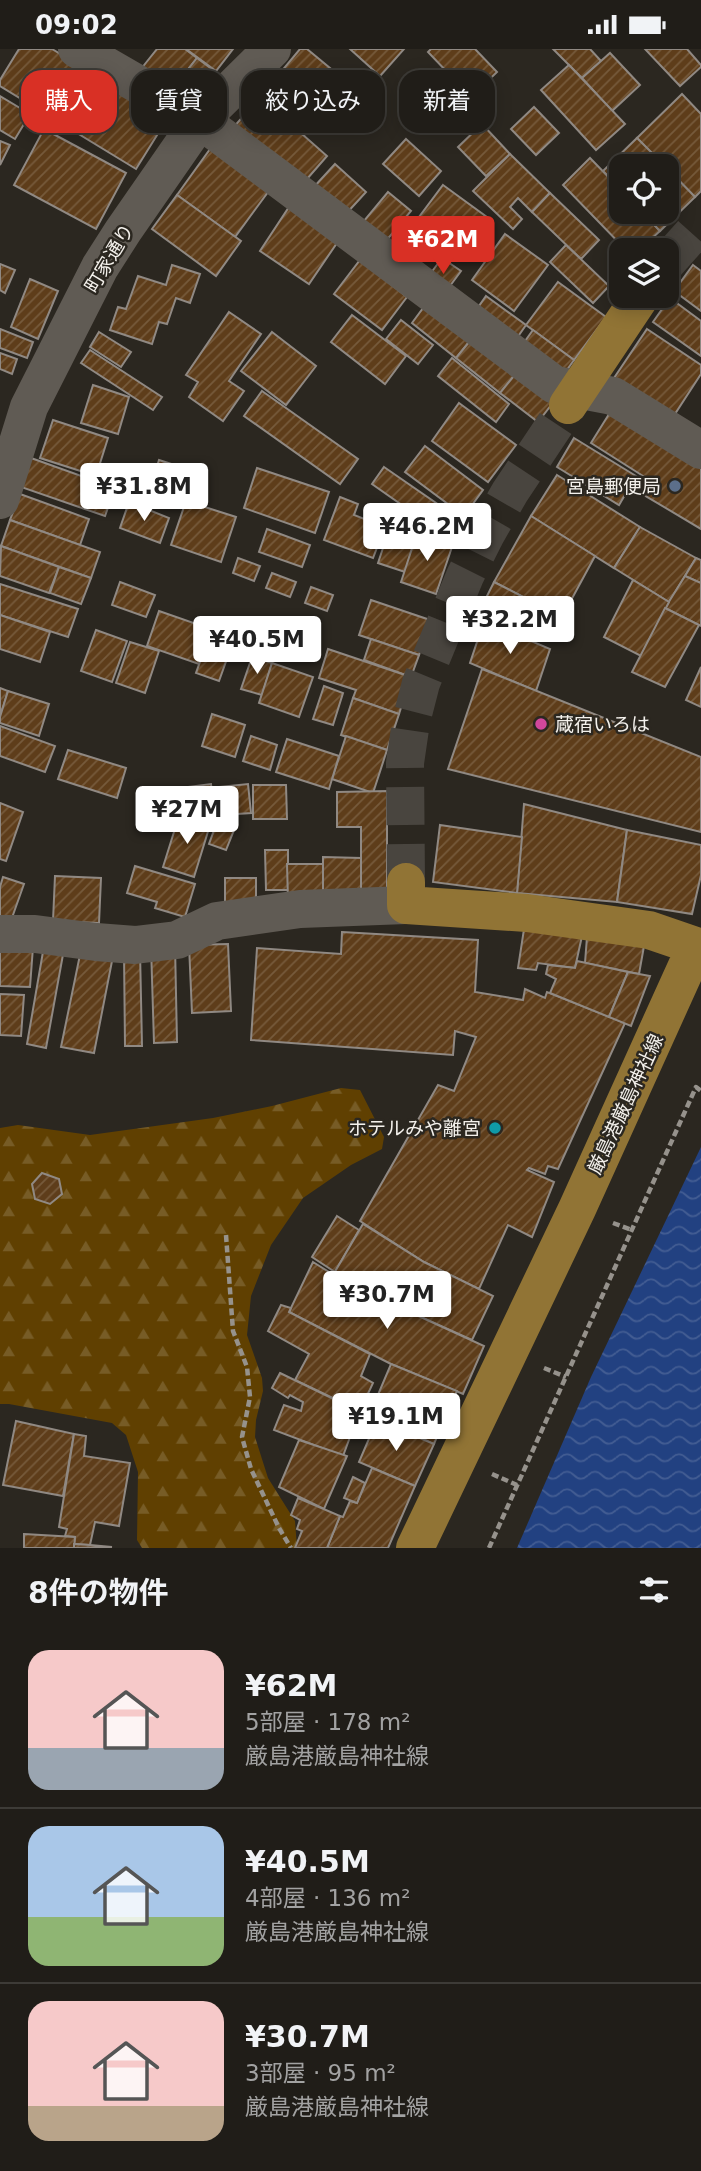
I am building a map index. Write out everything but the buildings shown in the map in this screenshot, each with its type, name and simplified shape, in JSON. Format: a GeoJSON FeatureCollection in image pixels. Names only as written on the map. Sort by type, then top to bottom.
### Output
{"type":"FeatureCollection","features":[{"type":"Feature","properties":{"kind":"main road"},"geometry":{"type":"LineString","coordinates":[[573,397],[633,308]]}},
{"type":"Feature","properties":{"kind":"main road","name":"厳島港厳島神社線"},"geometry":{"type":"LineString","coordinates":[[406,893],[649,930],[699,941],[577,1209],[415,1548]]}},
{"type":"Feature","properties":{"kind":"street"},"geometry":{"type":"LineString","coordinates":[[77,49],[131,80]]}},
{"type":"Feature","properties":{"kind":"street","name":"町家通り"},"geometry":{"type":"LineString","coordinates":[[227,93],[272,49]]}},
{"type":"Feature","properties":{"kind":"street","name":"町家通り"},"geometry":{"type":"LineString","coordinates":[[0,500],[29,407],[100,267],[191,133]]}},
{"type":"Feature","properties":{"kind":"street"},"geometry":{"type":"LineString","coordinates":[[217,133],[573,397],[613,395],[701,450]]}},
{"type":"Feature","properties":{"kind":"street"},"geometry":{"type":"LineString","coordinates":[[0,934],[35,934],[135,945],[177,940],[217,921],[406,893]]}},
{"type":"Feature","properties":{"kind":"path"},"geometry":{"type":"LineString","coordinates":[[489,1548],[696,1087],[701,1091]]}},
{"type":"Feature","properties":{"kind":"path"},"geometry":{"type":"LineString","coordinates":[[226,1235],[233,1331],[247,1367],[250,1397],[242,1437],[251,1469],[290,1548]]}},
{"type":"Feature","properties":{"kind":"green space"},"geometry":{"type":"Polygon","coordinates":[[[341,1088],[360,1090],[384,1137],[382,1149],[351,1165],[303,1198],[271,1245],[251,1296],[247,1335],[262,1378],[263,1391],[255,1437],[268,1478],[295,1521],[297,1548],[142,1548],[137,1540],[138,1472],[126,1435],[112,1423],[0,1404],[0,1128],[18,1125],[90,1135],[213,1118],[341,1088]]]}},
{"type":"Feature","properties":{"kind":"water"},"geometry":{"type":"Polygon","coordinates":[[[701,1147],[701,1548],[517,1548],[591,1377],[701,1147]]]}},
{"type":"Feature","properties":{"kind":"tunnel"},"geometry":{"type":"LineString","coordinates":[[679,249],[701,224]]}},
{"type":"Feature","properties":{"kind":"tunnel"},"geometry":{"type":"LineString","coordinates":[[406,882],[405,763],[411,722],[421,683],[465,576],[486,534],[510,492],[568,405]]}},
{"type":"Feature","properties":{"kind":"place","name":"宮島郵便局"},"geometry":{"type":"Point","coordinates":[675,486]}},
{"type":"Feature","properties":{"kind":"place","name":"蔵宿いろは"},"geometry":{"type":"Point","coordinates":[541,724]}},
{"type":"Feature","properties":{"kind":"place","name":"ホテルみや離宮"},"geometry":{"type":"Point","coordinates":[495,1128]}}]}
